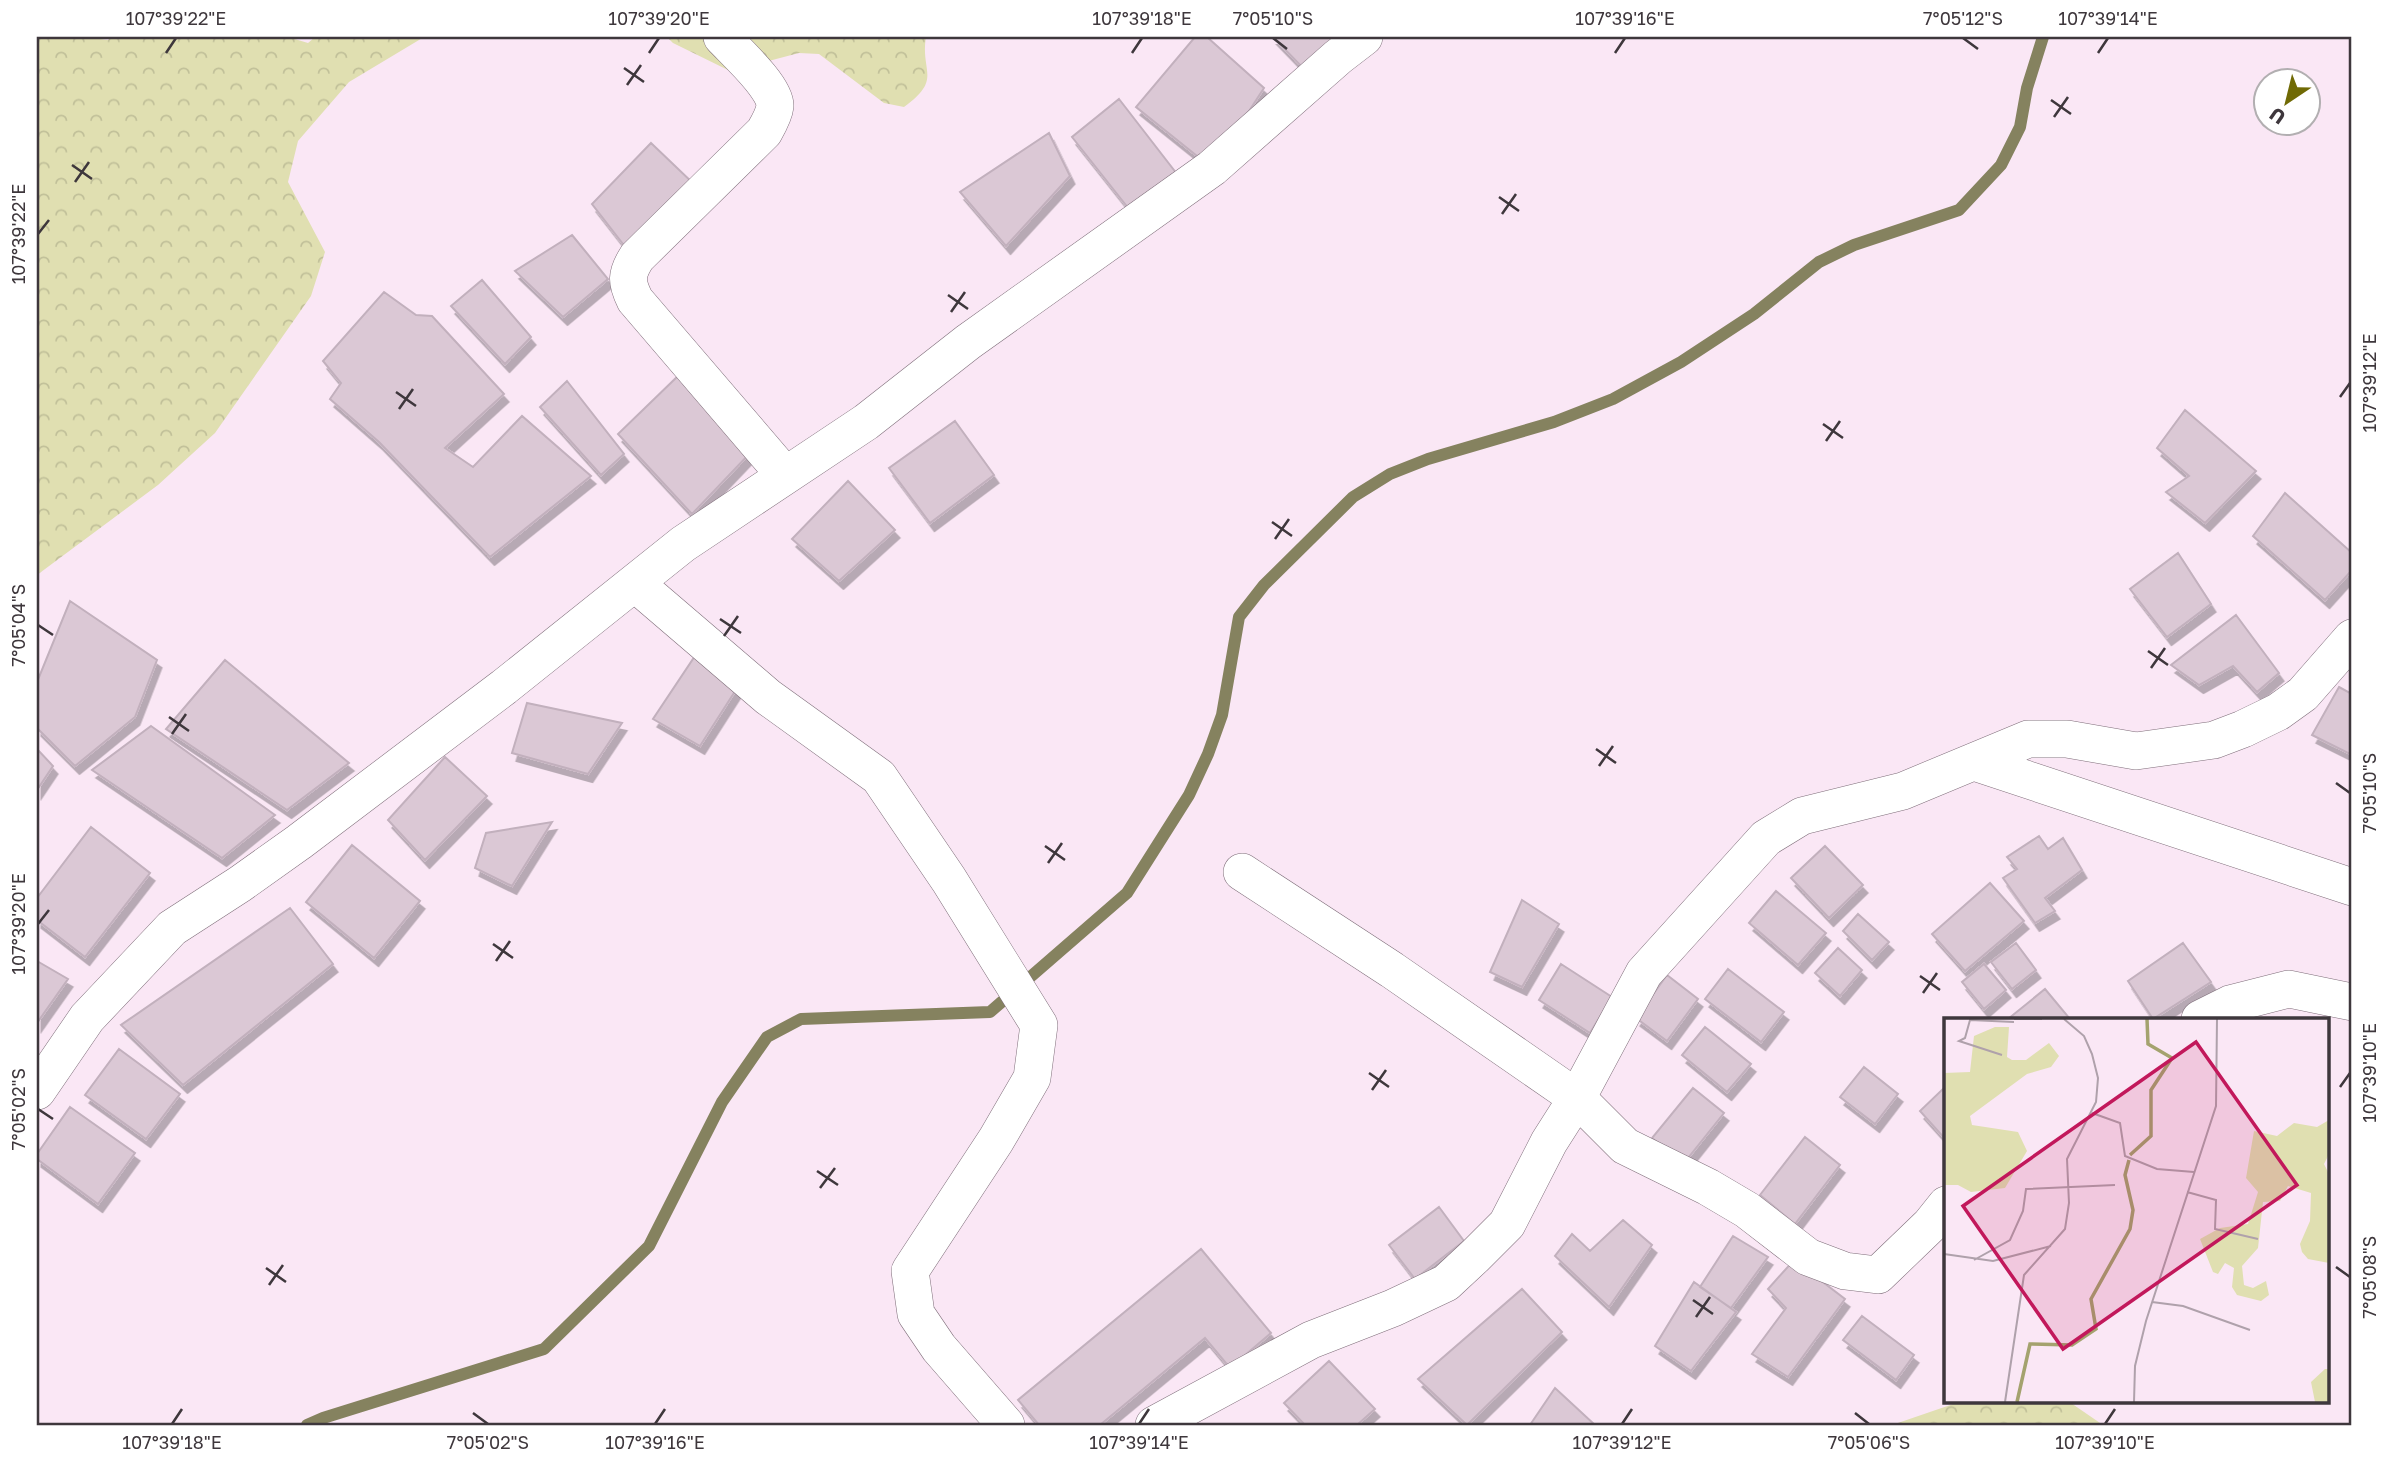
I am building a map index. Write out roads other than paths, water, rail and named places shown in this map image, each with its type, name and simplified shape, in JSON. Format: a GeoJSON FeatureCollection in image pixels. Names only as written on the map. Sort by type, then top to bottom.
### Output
{"type":"FeatureCollection","features":[{"type":"Feature","properties":{"kind":"street"},"geometry":{"type":"LineString","coordinates":[[722,37],[771,92],[775,106],[771,119],[764,132],[636,257],[627,272],[627,285],[635,300],[785,475]]}},
{"type":"Feature","properties":{"kind":"street"},"geometry":{"type":"LineString","coordinates":[[37,1091],[86,1018],[172,928],[289,849],[636,584],[683,544],[866,422],[968,342],[1212,168],[1364,37]]}},
{"type":"Feature","properties":{"kind":"street"},"geometry":{"type":"LineString","coordinates":[[636,584],[768,697],[879,778],[996,954],[1039,1025],[1032,1078],[996,1140],[910,1271],[916,1314],[939,1348],[1006,1425]]}},
{"type":"Feature","properties":{"kind":"street"},"geometry":{"type":"LineString","coordinates":[[1154,1425],[1311,1340],[1393,1308],[1446,1283],[1507,1224],[1549,1142],[1577,1098],[1644,973],[1766,838],[1802,816],[1903,792],[2028,739],[2067,739],[2136,751],[2214,740],[2278,712],[2303,694],[2352,638]]}},
{"type":"Feature","properties":{"kind":"street"},"geometry":{"type":"LineString","coordinates":[[1975,762],[2352,887]]}},
{"type":"Feature","properties":{"kind":"street"},"geometry":{"type":"LineString","coordinates":[[1242,872],[1392,970],[1577,1098],[1625,1146],[1708,1187],[1746,1210],[1808,1257],[1845,1271],[1878,1276],[1944,1208]]}},
{"type":"Feature","properties":{"kind":"street"},"geometry":{"type":"LineString","coordinates":[[2202,1018],[2230,1004],[2289,989],[2352,1002]]}},
{"type":"Feature","properties":{"kind":"waterway"},"geometry":{"type":"LineString","coordinates":[[307,1425],[544,1349],[649,1246],[722,1102],[767,1037],[801,1019],[990,1012],[1127,893],[1189,795],[1208,754],[1222,715],[1239,617],[1264,585],[1353,497],[1390,474],[1428,459],[1554,422],[1613,399],[1681,362],[1754,314],[1819,262],[1854,245],[1959,210],[2001,165],[2020,127],[2027,88],[2043,37]]}}]}
